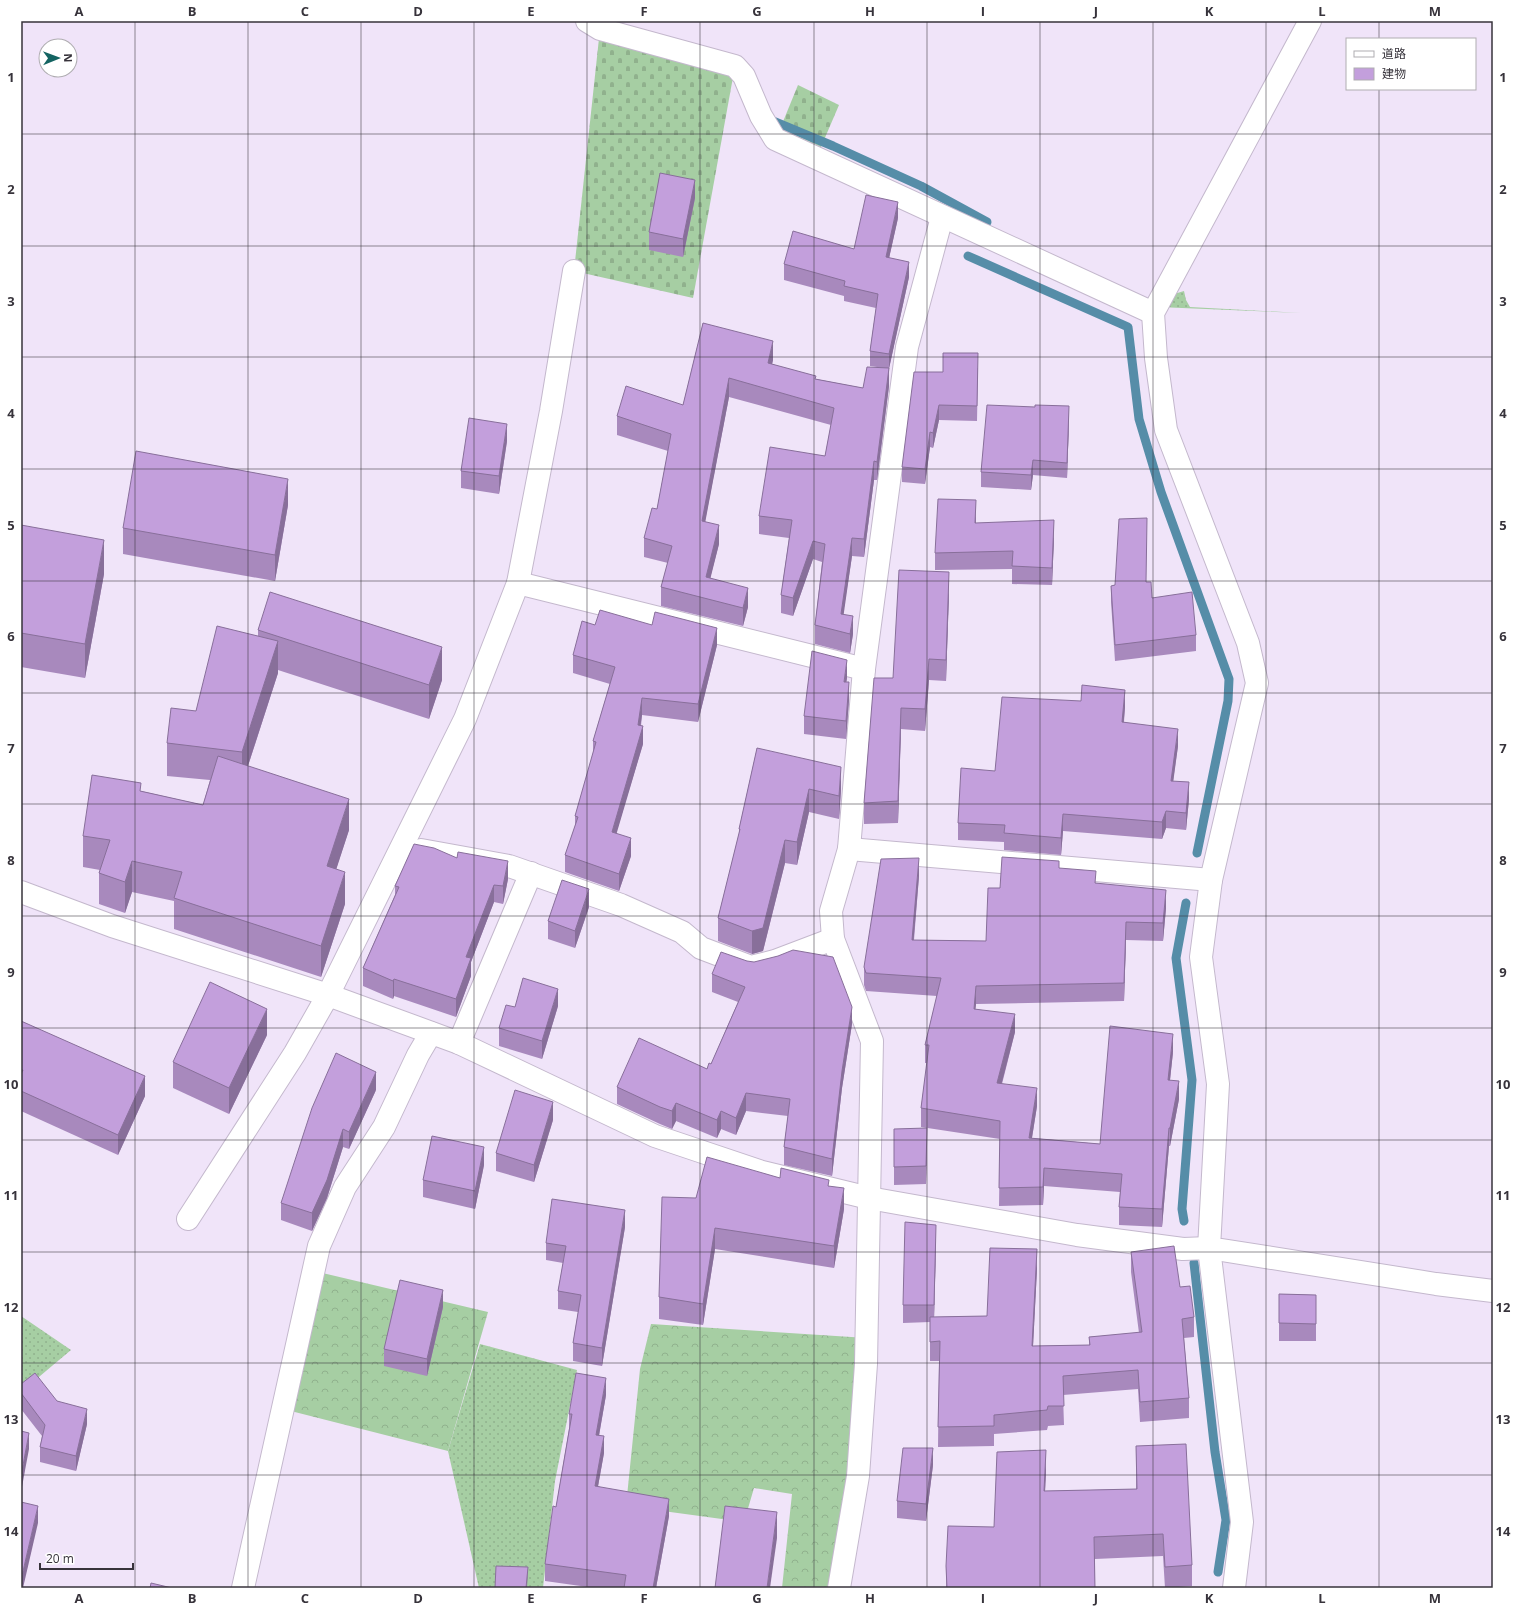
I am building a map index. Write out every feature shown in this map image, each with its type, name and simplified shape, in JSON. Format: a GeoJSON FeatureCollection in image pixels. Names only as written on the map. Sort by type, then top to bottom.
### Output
{"type":"FeatureCollection","features":[{"type":"Feature","properties":{"kind":"street"},"geometry":{"type":"LineString","coordinates":[[587,21],[600,29],[735,66],[744,76],[761,116],[775,139],[1152,313]]}},
{"type":"Feature","properties":{"kind":"street"},"geometry":{"type":"LineString","coordinates":[[1234,1588],[1242,1522],[1209,1248],[1218,1084],[1201,957],[1211,880],[1256,683],[1248,643],[1192,501],[1166,430],[1156,358],[1152,313],[1310,21]]}},
{"type":"Feature","properties":{"kind":"street"},"geometry":{"type":"LineString","coordinates":[[840,1588],[859,1469],[866,1364],[872,1041],[833,940],[831,911],[849,849],[864,669],[907,347],[942,217]]}},
{"type":"Feature","properties":{"kind":"street"},"geometry":{"type":"LineString","coordinates":[[188,1220],[295,1053],[328,995],[465,718],[518,583],[551,412],[574,272]]}},
{"type":"Feature","properties":{"kind":"street"},"geometry":{"type":"LineString","coordinates":[[518,583],[864,669]]}},
{"type":"Feature","properties":{"kind":"street"},"geometry":{"type":"LineString","coordinates":[[402,847],[509,866],[531,873],[621,905],[682,932],[701,948],[751,967],[833,940]]}},
{"type":"Feature","properties":{"kind":"street"},"geometry":{"type":"LineString","coordinates":[[849,849],[1211,880]]}},
{"type":"Feature","properties":{"kind":"street"},"geometry":{"type":"LineString","coordinates":[[459,1043],[531,873]]}},
{"type":"Feature","properties":{"kind":"street"},"geometry":{"type":"LineString","coordinates":[[21,892],[112,926],[328,995],[459,1043],[655,1136],[762,1172],[869,1198],[1077,1235],[1183,1249],[1209,1248],[1436,1284],[1493,1291]]}},
{"type":"Feature","properties":{"kind":"street"},"geometry":{"type":"LineString","coordinates":[[244,1588],[319,1246],[345,1187],[384,1127],[418,1054],[431,1033]]}},
{"type":"Feature","properties":{"kind":"green space"},"geometry":{"type":"Polygon","coordinates":[[[600,29],[735,66],[693,298],[574,271],[600,29]]]}},
{"type":"Feature","properties":{"kind":"green space"},"geometry":{"type":"Polygon","coordinates":[[[798,85],[839,105],[821,147],[780,129],[798,85]]]}},
{"type":"Feature","properties":{"kind":"green space"},"geometry":{"type":"Polygon","coordinates":[[[1184,291],[1186,300],[1190,307],[1301,313],[1134,306],[1184,291]]]}},
{"type":"Feature","properties":{"kind":"green space"},"geometry":{"type":"Polygon","coordinates":[[[314,1271],[488,1312],[448,1451],[283,1409],[314,1271]]]}},
{"type":"Feature","properties":{"kind":"green space"},"geometry":{"type":"Polygon","coordinates":[[[21,1316],[71,1350],[21,1392],[21,1316]]]}},
{"type":"Feature","properties":{"kind":"green space"},"geometry":{"type":"Polygon","coordinates":[[[651,1324],[867,1338],[839,1588],[782,1588],[792,1494],[754,1488],[744,1522],[626,1506],[640,1369],[651,1324]]]}},
{"type":"Feature","properties":{"kind":"green space"},"geometry":{"type":"Polygon","coordinates":[[[480,1344],[577,1370],[555,1481],[543,1588],[479,1588],[448,1451],[480,1344]]]}},
{"type":"Feature","properties":{"kind":"building"},"geometry":{"type":"Polygon","coordinates":[[[660,173],[695,180],[683,239],[649,232],[660,173]]]}},
{"type":"Feature","properties":{"kind":"building"},"geometry":{"type":"Polygon","coordinates":[[[866,195],[898,202],[886,257],[909,262],[889,354],[870,351],[878,294],[844,286],[845,281],[784,264],[793,231],[854,249],[866,195]]]}},
{"type":"Feature","properties":{"kind":"building"},"geometry":{"type":"Polygon","coordinates":[[[703,323],[773,341],[768,363],[816,376],[815,379],[863,388],[867,367],[889,368],[877,462],[874,461],[864,539],[852,538],[841,614],[853,616],[850,634],[815,625],[825,544],[813,541],[793,598],[781,595],[792,520],[759,516],[770,447],[825,456],[834,408],[729,378],[702,521],[719,525],[706,577],[748,588],[743,608],[661,587],[672,546],[644,538],[652,508],[657,509],[671,434],[617,416],[626,386],[683,405],[703,323]]]}},
{"type":"Feature","properties":{"kind":"building"},"geometry":{"type":"Polygon","coordinates":[[[943,353],[978,353],[977,406],[939,405],[933,433],[930,432],[925,469],[902,467],[914,372],[943,372],[943,353]]]}},
{"type":"Feature","properties":{"kind":"building"},"geometry":{"type":"Polygon","coordinates":[[[987,405],[1035,407],[1035,405],[1069,406],[1067,463],[1033,460],[1031,475],[981,472],[987,405]]]}},
{"type":"Feature","properties":{"kind":"building"},"geometry":{"type":"Polygon","coordinates":[[[469,418],[507,424],[499,476],[461,471],[469,418]]]}},
{"type":"Feature","properties":{"kind":"building"},"geometry":{"type":"Polygon","coordinates":[[[136,451],[288,479],[275,555],[123,528],[136,451]]]}},
{"type":"Feature","properties":{"kind":"building"},"geometry":{"type":"Polygon","coordinates":[[[938,499],[976,500],[975,523],[1054,520],[1052,568],[1012,566],[1013,551],[935,553],[938,499]]]}},
{"type":"Feature","properties":{"kind":"building"},"geometry":{"type":"Polygon","coordinates":[[[1147,518],[1146,582],[1151,582],[1152,598],[1192,592],[1196,635],[1115,645],[1111,586],[1115,585],[1119,519],[1147,518]]]}},
{"type":"Feature","properties":{"kind":"building"},"geometry":{"type":"Polygon","coordinates":[[[21,525],[104,540],[85,644],[21,633],[21,525]]]}},
{"type":"Feature","properties":{"kind":"building"},"geometry":{"type":"Polygon","coordinates":[[[899,570],[949,572],[946,660],[929,659],[925,709],[901,708],[898,801],[864,803],[874,678],[893,678],[899,570]]]}},
{"type":"Feature","properties":{"kind":"building"},"geometry":{"type":"Polygon","coordinates":[[[270,592],[442,647],[429,685],[258,630],[270,592]]]}},
{"type":"Feature","properties":{"kind":"building"},"geometry":{"type":"Polygon","coordinates":[[[600,610],[652,625],[655,612],[717,628],[698,704],[642,698],[638,725],[643,726],[612,832],[631,838],[619,874],[565,855],[578,817],[575,816],[596,742],[593,741],[615,667],[573,655],[582,621],[595,625],[600,610]]]}},
{"type":"Feature","properties":{"kind":"building"},"geometry":{"type":"Polygon","coordinates":[[[217,626],[278,641],[242,752],[167,743],[171,708],[196,711],[217,626]]]}},
{"type":"Feature","properties":{"kind":"building"},"geometry":{"type":"Polygon","coordinates":[[[812,651],[847,660],[844,682],[849,682],[846,721],[804,716],[812,651]]]}},
{"type":"Feature","properties":{"kind":"building"},"geometry":{"type":"Polygon","coordinates":[[[1082,685],[1125,690],[1122,722],[1178,729],[1171,781],[1189,782],[1186,813],[1166,811],[1162,822],[1063,814],[1061,838],[1004,833],[1005,825],[958,823],[961,768],[995,771],[1002,697],[1081,701],[1082,685]]]}},
{"type":"Feature","properties":{"kind":"building"},"geometry":{"type":"Polygon","coordinates":[[[757,748],[841,767],[839,796],[809,789],[797,842],[785,840],[763,928],[752,931],[718,918],[740,829],[757,748]]]}},
{"type":"Feature","properties":{"kind":"building"},"geometry":{"type":"Polygon","coordinates":[[[218,756],[349,799],[327,866],[345,872],[321,946],[174,898],[182,872],[132,861],[125,882],[99,873],[110,840],[83,836],[92,775],[141,783],[140,791],[203,805],[218,756]]]}},
{"type":"Feature","properties":{"kind":"building"},"geometry":{"type":"Polygon","coordinates":[[[414,844],[434,848],[457,858],[458,852],[508,861],[503,886],[494,885],[466,957],[471,958],[456,999],[394,979],[393,981],[363,968],[399,887],[395,886],[414,844]]]}},
{"type":"Feature","properties":{"kind":"building"},"geometry":{"type":"Polygon","coordinates":[[[1002,857],[1059,861],[1059,868],[1096,871],[1095,883],[1166,890],[1163,923],[1126,922],[1124,983],[976,986],[974,1009],[1015,1014],[997,1083],[1037,1088],[1029,1138],[1100,1144],[1110,1026],[1173,1034],[1168,1080],[1179,1081],[1169,1128],[1162,1209],[1119,1207],[1122,1174],[1044,1168],[1043,1187],[999,1188],[1000,1121],[921,1108],[929,1045],[925,1045],[941,978],[866,973],[864,967],[881,859],[919,858],[912,940],[986,941],[988,888],[1000,888],[1002,857]]]}},
{"type":"Feature","properties":{"kind":"building"},"geometry":{"type":"Polygon","coordinates":[[[562,880],[589,889],[575,931],[548,921],[562,880]]]}},
{"type":"Feature","properties":{"kind":"building"},"geometry":{"type":"Polygon","coordinates":[[[793,950],[833,957],[852,1007],[842,1071],[832,1159],[784,1147],[790,1099],[746,1093],[736,1118],[721,1111],[717,1120],[676,1103],[672,1111],[617,1087],[639,1038],[707,1069],[709,1063],[711,1064],[745,987],[712,974],[721,952],[754,962],[778,956],[793,950]]]}},
{"type":"Feature","properties":{"kind":"building"},"geometry":{"type":"Polygon","coordinates":[[[523,978],[558,989],[542,1041],[499,1028],[506,1005],[515,1007],[523,978]]]}},
{"type":"Feature","properties":{"kind":"building"},"geometry":{"type":"Polygon","coordinates":[[[210,982],[267,1009],[229,1088],[173,1062],[210,982]]]}},
{"type":"Feature","properties":{"kind":"building"},"geometry":{"type":"Polygon","coordinates":[[[21,1021],[145,1076],[118,1135],[21,1091],[21,1074],[23,1070],[21,1070],[21,1021]]]}},
{"type":"Feature","properties":{"kind":"building"},"geometry":{"type":"Polygon","coordinates":[[[336,1053],[376,1072],[349,1132],[343,1129],[327,1180],[312,1213],[281,1203],[312,1108],[336,1053]]]}},
{"type":"Feature","properties":{"kind":"building"},"geometry":{"type":"Polygon","coordinates":[[[515,1090],[553,1102],[534,1165],[496,1153],[515,1090]]]}},
{"type":"Feature","properties":{"kind":"building"},"geometry":{"type":"Polygon","coordinates":[[[927,1128],[926,1166],[894,1167],[894,1129],[927,1128]]]}},
{"type":"Feature","properties":{"kind":"building"},"geometry":{"type":"Polygon","coordinates":[[[432,1136],[484,1147],[475,1191],[423,1180],[432,1136]]]}},
{"type":"Feature","properties":{"kind":"building"},"geometry":{"type":"Polygon","coordinates":[[[707,1157],[780,1178],[781,1168],[829,1180],[828,1186],[844,1188],[834,1246],[715,1228],[703,1304],[659,1297],[662,1197],[696,1198],[707,1157]]]}},
{"type":"Feature","properties":{"kind":"building"},"geometry":{"type":"Polygon","coordinates":[[[552,1199],[625,1210],[602,1348],[573,1343],[581,1295],[558,1291],[566,1246],[546,1243],[552,1199]]]}},
{"type":"Feature","properties":{"kind":"building"},"geometry":{"type":"Polygon","coordinates":[[[905,1222],[936,1225],[934,1305],[903,1305],[905,1222]]]}},
{"type":"Feature","properties":{"kind":"building"},"geometry":{"type":"Polygon","coordinates":[[[1174,1246],[1180,1287],[1190,1286],[1194,1317],[1182,1319],[1189,1398],[1140,1402],[1138,1370],[1063,1376],[1064,1406],[1048,1406],[1047,1410],[994,1415],[994,1426],[938,1427],[940,1341],[930,1342],[930,1317],[987,1316],[990,1248],[1037,1249],[1032,1346],[1090,1345],[1089,1337],[1142,1332],[1131,1252],[1174,1246]]]}},
{"type":"Feature","properties":{"kind":"building"},"geometry":{"type":"Polygon","coordinates":[[[400,1280],[443,1290],[427,1359],[384,1349],[400,1280]]]}},
{"type":"Feature","properties":{"kind":"building"},"geometry":{"type":"Polygon","coordinates":[[[1279,1294],[1316,1295],[1316,1324],[1279,1323],[1279,1294]]]}},
{"type":"Feature","properties":{"kind":"building"},"geometry":{"type":"Polygon","coordinates":[[[35,1373],[57,1401],[87,1409],[76,1456],[40,1447],[45,1425],[21,1393],[21,1384],[35,1373]]]}},
{"type":"Feature","properties":{"kind":"building"},"geometry":{"type":"Polygon","coordinates":[[[576,1373],[606,1378],[596,1435],[604,1436],[595,1486],[669,1499],[653,1588],[624,1588],[626,1575],[545,1564],[553,1506],[556,1507],[572,1414],[569,1414],[576,1373]]]}},
{"type":"Feature","properties":{"kind":"building"},"geometry":{"type":"Polygon","coordinates":[[[21,1431],[29,1433],[21,1476],[21,1431]]]}},
{"type":"Feature","properties":{"kind":"building"},"geometry":{"type":"Polygon","coordinates":[[[1186,1444],[1192,1565],[1165,1567],[1163,1534],[1094,1537],[1095,1588],[947,1588],[946,1566],[948,1526],[994,1527],[997,1452],[1046,1450],[1044,1491],[1137,1489],[1136,1446],[1186,1444]]]}},
{"type":"Feature","properties":{"kind":"building"},"geometry":{"type":"Polygon","coordinates":[[[903,1448],[933,1448],[926,1504],[897,1501],[903,1448]]]}},
{"type":"Feature","properties":{"kind":"building"},"geometry":{"type":"Polygon","coordinates":[[[21,1502],[38,1506],[21,1580],[21,1502]]]}},
{"type":"Feature","properties":{"kind":"building"},"geometry":{"type":"Polygon","coordinates":[[[725,1506],[777,1512],[767,1588],[715,1588],[725,1506]]]}},
{"type":"Feature","properties":{"kind":"building"},"geometry":{"type":"Polygon","coordinates":[[[496,1566],[528,1567],[526,1588],[495,1588],[496,1566]]]}},
{"type":"Feature","properties":{"kind":"building"},"geometry":{"type":"Polygon","coordinates":[[[151,1583],[172,1588],[150,1588],[151,1583]]]}},
{"type":"Feature","properties":{"kind":"waterway"},"geometry":{"type":"LineString","coordinates":[[768,119],[833,146],[921,186],[987,222]]}},
{"type":"Feature","properties":{"kind":"waterway"},"geometry":{"type":"LineString","coordinates":[[968,256],[1128,327],[1139,419],[1161,492],[1229,679],[1228,701],[1197,853]]}},
{"type":"Feature","properties":{"kind":"waterway"},"geometry":{"type":"LineString","coordinates":[[1184,1221],[1182,1209],[1192,1080],[1176,958],[1186,903]]}},
{"type":"Feature","properties":{"kind":"waterway"},"geometry":{"type":"LineString","coordinates":[[1194,1263],[1215,1452],[1226,1520],[1218,1572]]}}]}
